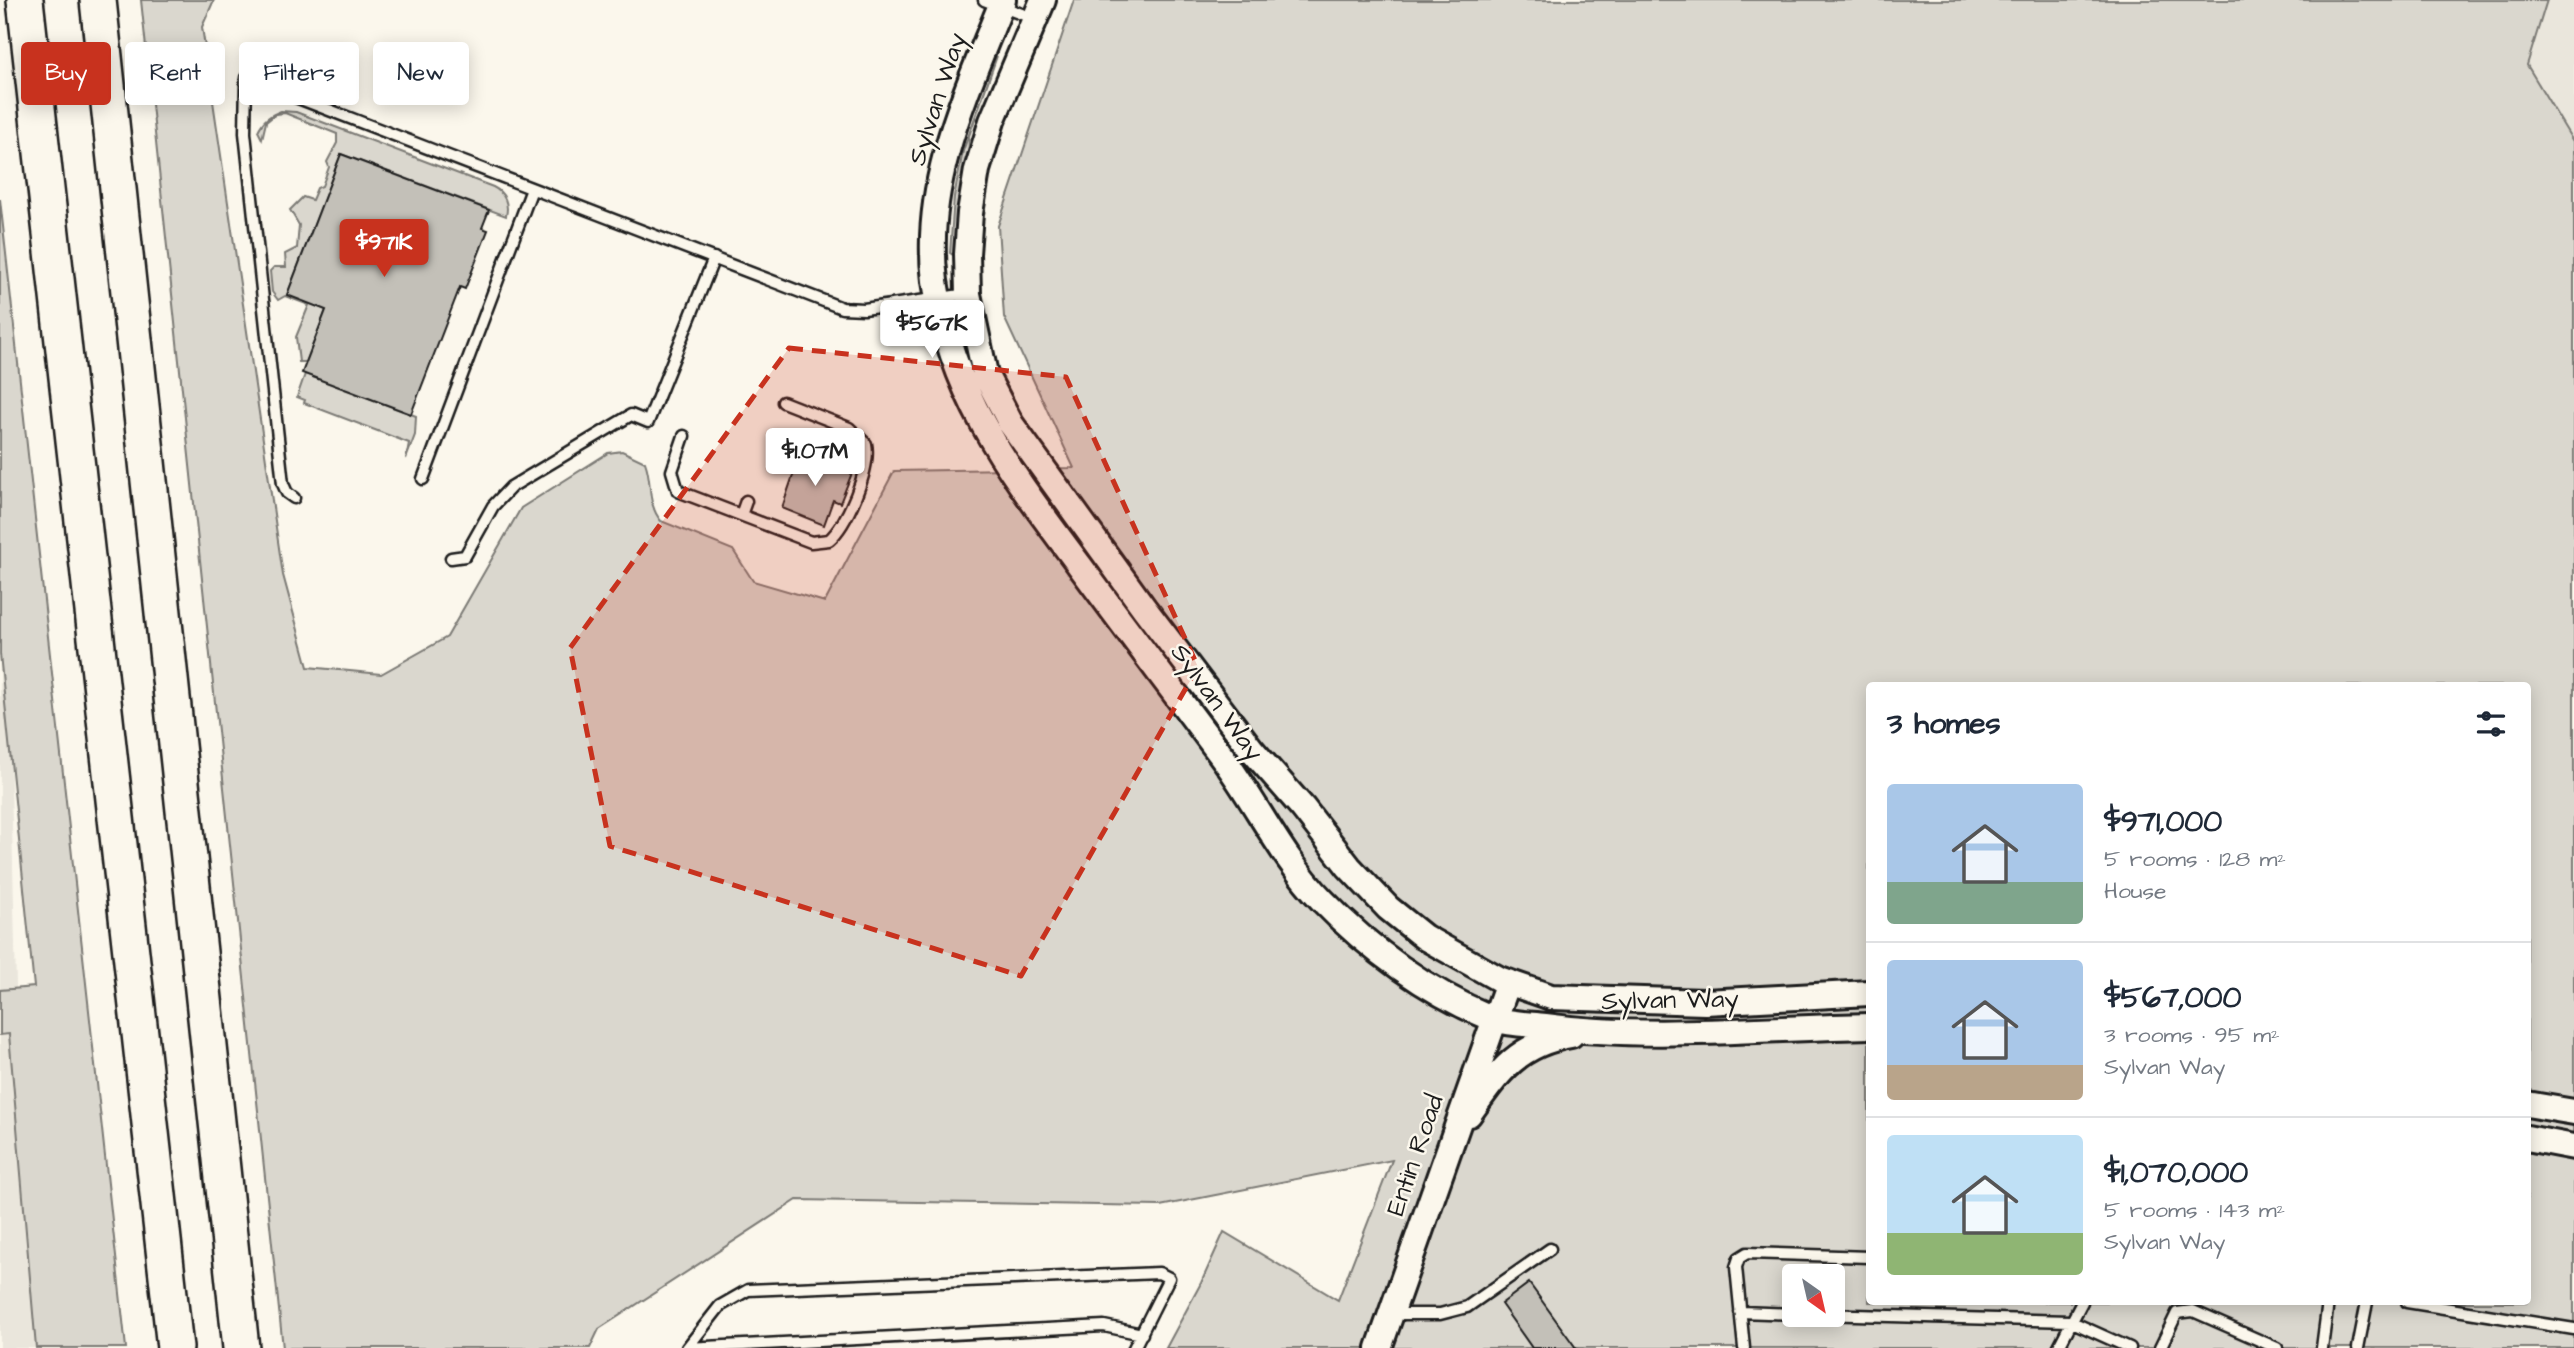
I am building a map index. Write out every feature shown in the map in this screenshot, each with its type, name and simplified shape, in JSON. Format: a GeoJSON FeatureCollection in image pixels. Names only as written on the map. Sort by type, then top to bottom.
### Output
{"type":"FeatureCollection","features":[{"type":"Feature","properties":{"kind":"highway"},"geometry":{"type":"LineString","coordinates":[[25,0],[175,1348]]}},
{"type":"Feature","properties":{"kind":"highway"},"geometry":{"type":"LineString","coordinates":[[98,0],[241,1348]]}},
{"type":"Feature","properties":{"kind":"street","name":"Sylvan Way"},"geometry":{"type":"LineString","coordinates":[[996,2],[945,158],[933,229],[938,299],[968,398],[989,439],[1225,760],[1306,881],[1323,901],[1364,938],[1429,987],[1493,1019],[1596,1031],[1866,1026]]}},
{"type":"Feature","properties":{"kind":"street","name":"Sylvan Way"},"geometry":{"type":"LineString","coordinates":[[1039,10],[992,121],[977,170],[967,254],[968,295],[985,374],[1011,424],[1129,588],[1252,750],[1303,808],[1366,888],[1424,937],[1464,961],[1508,982],[1551,997],[1621,1001],[1719,1001],[1866,993]]}},
{"type":"Feature","properties":{"kind":"street"},"geometry":{"type":"LineString","coordinates":[[1109,605],[1129,588]]}},
{"type":"Feature","properties":{"kind":"street","name":"Entin Road"},"geometry":{"type":"LineString","coordinates":[[1379,1348],[1508,982]]}},
{"type":"Feature","properties":{"kind":"street"},"geometry":{"type":"LineString","coordinates":[[1452,1138],[1501,1068],[1538,1044],[1596,1031]]}},
{"type":"Feature","properties":{"kind":"street"},"geometry":{"type":"LineString","coordinates":[[2531,1105],[2574,1112]]}},
{"type":"Feature","properties":{"kind":"street"},"geometry":{"type":"LineString","coordinates":[[2531,1139],[2574,1147]]}},
{"type":"Feature","properties":{"kind":"lane"},"geometry":{"type":"LineString","coordinates":[[996,2],[1039,10]]}},
{"type":"Feature","properties":{"kind":"lane"},"geometry":{"type":"LineString","coordinates":[[294,498],[287,493],[283,484],[245,133],[246,78],[842,308],[864,309],[968,295]]}},
{"type":"Feature","properties":{"kind":"lane"},"geometry":{"type":"LineString","coordinates":[[423,480],[533,189]]}},
{"type":"Feature","properties":{"kind":"lane"},"geometry":{"type":"LineString","coordinates":[[451,558],[465,556],[493,506],[511,487],[631,415],[648,422],[714,258]]}},
{"type":"Feature","properties":{"kind":"lane"},"geometry":{"type":"LineString","coordinates":[[684,436],[672,471],[678,491],[811,542],[829,540],[842,527],[866,466],[866,444],[856,433],[783,402]]}},
{"type":"Feature","properties":{"kind":"lane"},"geometry":{"type":"LineString","coordinates":[[741,515],[746,501]]}},
{"type":"Feature","properties":{"kind":"lane"},"geometry":{"type":"LineString","coordinates":[[1392,1314],[1440,1314],[1467,1307],[1550,1249]]}},
{"type":"Feature","properties":{"kind":"lane"},"geometry":{"type":"LineString","coordinates":[[1744,1348],[1736,1267],[1739,1258],[1746,1254],[1866,1257]]}},
{"type":"Feature","properties":{"kind":"lane"},"geometry":{"type":"LineString","coordinates":[[687,1348],[720,1306],[748,1290],[1159,1273],[1170,1279],[1134,1348]]}},
{"type":"Feature","properties":{"kind":"lane"},"geometry":{"type":"LineString","coordinates":[[2058,1348],[2080,1305]]}},
{"type":"Feature","properties":{"kind":"lane"},"geometry":{"type":"LineString","coordinates":[[2322,1348],[2328,1305]]}},
{"type":"Feature","properties":{"kind":"lane"},"geometry":{"type":"LineString","coordinates":[[2358,1348],[2366,1305]]}},
{"type":"Feature","properties":{"kind":"lane"},"geometry":{"type":"LineString","coordinates":[[2426,1305],[2574,1329]]}},
{"type":"Feature","properties":{"kind":"lane"},"geometry":{"type":"LineString","coordinates":[[2160,1348],[2177,1313],[2183,1310],[2193,1311],[2277,1348]]}},
{"type":"Feature","properties":{"kind":"lane"},"geometry":{"type":"LineString","coordinates":[[1740,1312],[1782,1314]]}},
{"type":"Feature","properties":{"kind":"lane"},"geometry":{"type":"LineString","coordinates":[[1845,1315],[2070,1321],[2130,1348]]}},
{"type":"Feature","properties":{"kind":"lane"},"geometry":{"type":"LineString","coordinates":[[687,1348],[1104,1326],[1142,1334]]}},
{"type":"Feature","properties":{"kind":"highlighted area"},"geometry":{"type":"Polygon","coordinates":[[[789,348],[1066,377],[1198,667],[1021,976],[610,846],[570,648],[789,348]]]}},
{"type":"Feature","properties":{"kind":"shaded area"},"geometry":{"type":"Polygon","coordinates":[[[141,0],[214,0],[202,27],[204,42],[145,42],[141,0]]]}},
{"type":"Feature","properties":{"kind":"shaded area"},"geometry":{"type":"Polygon","coordinates":[[[1074,0],[2547,0],[2527,65],[2574,143],[2574,1348],[1166,1348],[1201,1283],[1224,1232],[1338,1300],[1392,1160],[1160,1206],[797,1200],[599,1329],[590,1348],[283,1348],[152,105],[214,105],[283,575],[308,667],[381,674],[447,637],[521,508],[608,453],[622,451],[645,462],[651,500],[661,521],[733,550],[753,581],[825,602],[894,471],[1074,468],[1004,317],[998,226],[1074,0]]]}},
{"type":"Feature","properties":{"kind":"shaded area"},"geometry":{"type":"Polygon","coordinates":[[[2547,0],[2574,0],[2574,143],[2527,65],[2547,0]]]}},
{"type":"Feature","properties":{"kind":"shaded area"},"geometry":{"type":"Polygon","coordinates":[[[997,56],[969,136],[968,179],[957,251],[953,255],[950,253],[954,197],[963,151],[997,56]]]}},
{"type":"Feature","properties":{"kind":"shaded area"},"geometry":{"type":"Polygon","coordinates":[[[281,111],[296,112],[493,187],[503,196],[507,207],[506,216],[341,154],[287,295],[326,310],[306,362],[299,362],[296,337],[309,305],[285,296],[278,300],[272,292],[270,271],[274,267],[286,267],[285,254],[297,248],[299,225],[290,210],[303,197],[312,200],[317,188],[322,186],[329,167],[327,162],[337,143],[337,134],[285,113],[276,114],[266,122],[262,139],[258,131],[262,124],[270,116],[281,111]]]}},
{"type":"Feature","properties":{"kind":"shaded area"},"geometry":{"type":"Polygon","coordinates":[[[0,199],[126,1348],[36,1348],[9,1034],[0,1035],[0,990],[34,987],[0,654],[0,199]]]}},
{"type":"Feature","properties":{"kind":"shaded area"},"geometry":{"type":"Polygon","coordinates":[[[305,374],[416,416],[415,435],[406,459],[409,443],[304,403],[305,400],[297,397],[305,374]]]}},
{"type":"Feature","properties":{"kind":"shaded area"},"geometry":{"type":"Polygon","coordinates":[[[0,655],[10,744],[17,1026],[38,1348],[0,1348],[0,655]]]}},
{"type":"Feature","properties":{"kind":"building"},"geometry":{"type":"Polygon","coordinates":[[[341,154],[489,210],[482,228],[488,230],[465,289],[460,287],[411,414],[302,373],[326,310],[287,295],[341,154]]]}},
{"type":"Feature","properties":{"kind":"building"},"geometry":{"type":"Polygon","coordinates":[[[801,452],[852,473],[840,503],[833,500],[824,525],[782,508],[801,452]]]}},
{"type":"Feature","properties":{"kind":"building"},"geometry":{"type":"Polygon","coordinates":[[[1529,1283],[1576,1348],[1532,1348],[1501,1304],[1529,1283]]]}}]}
